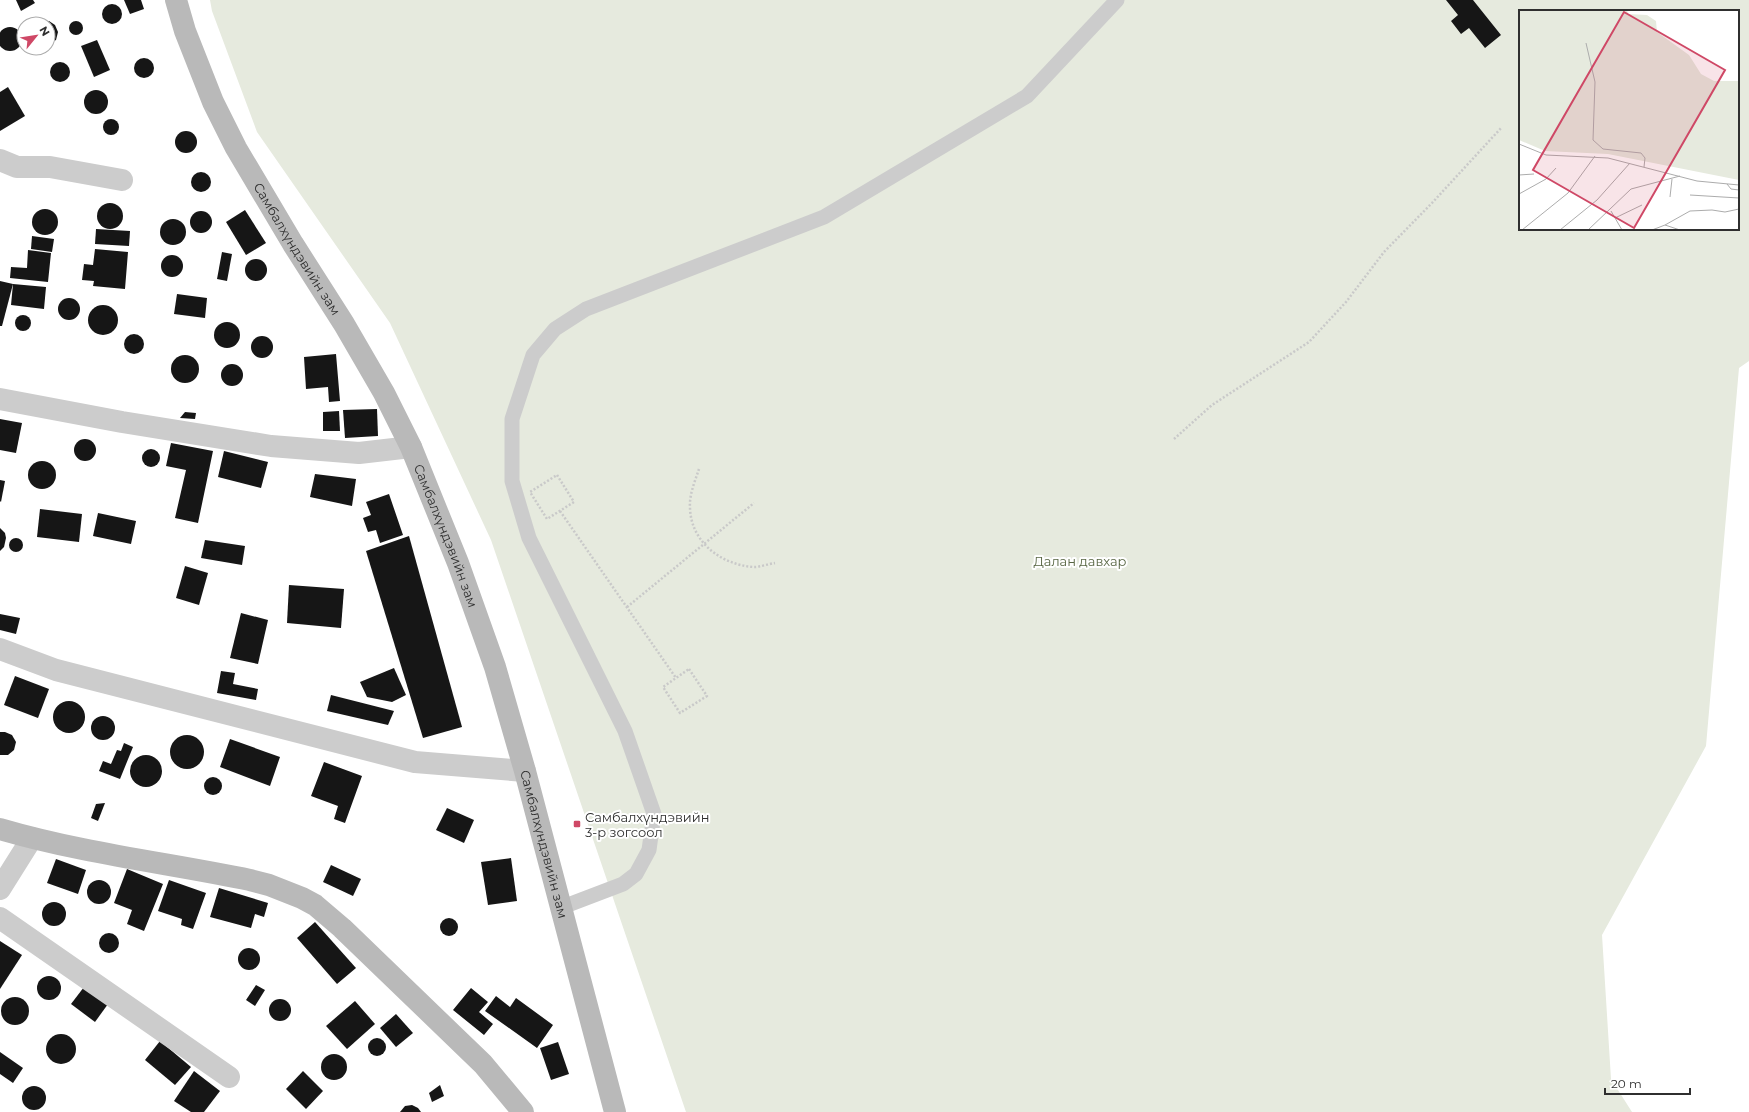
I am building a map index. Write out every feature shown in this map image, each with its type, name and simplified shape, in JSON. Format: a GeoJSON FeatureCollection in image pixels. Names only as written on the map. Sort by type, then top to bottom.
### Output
{"type":"FeatureCollection","features":[{"type":"Feature","properties":{"kind":"street","name":"Самбалхүндэвийн зам"},"geometry":{"type":"LineString","coordinates":[[176,0],[194,56],[213,102],[236,148],[293,244],[363,355],[411,447],[458,563],[495,667],[525,771],[615,1112]]}},
{"type":"Feature","properties":{"kind":"street"},"geometry":{"type":"LineString","coordinates":[[0,160],[18,167],[50,167],[122,180]]}},
{"type":"Feature","properties":{"kind":"street"},"geometry":{"type":"LineString","coordinates":[[0,399],[122,422],[270,446],[359,453],[411,447]]}},
{"type":"Feature","properties":{"kind":"street"},"geometry":{"type":"LineString","coordinates":[[0,649],[56,670],[415,762],[525,771]]}},
{"type":"Feature","properties":{"kind":"street"},"geometry":{"type":"LineString","coordinates":[[0,829],[32,838],[124,857],[250,880],[288,891],[308,902],[342,928],[483,1064],[523,1112]]}},
{"type":"Feature","properties":{"kind":"street"},"geometry":{"type":"LineString","coordinates":[[0,889],[32,838]]}},
{"type":"Feature","properties":{"kind":"street"},"geometry":{"type":"LineString","coordinates":[[0,918],[229,1077]]}},
{"type":"Feature","properties":{"kind":"lane"},"geometry":{"type":"LineString","coordinates":[[560,908],[623,884],[636,874],[649,850],[654,814],[626,731],[529,538],[512,481],[512,419],[533,355],[555,329],[586,309],[824,217],[1027,96],[1117,0]]}},
{"type":"Feature","properties":{"kind":"path"},"geometry":{"type":"LineString","coordinates":[[1174,439],[1212,405],[1309,342],[1346,302],[1384,252],[1432,203],[1502,127]]}},
{"type":"Feature","properties":{"kind":"path"},"geometry":{"type":"LineString","coordinates":[[699,469],[692,489],[690,508],[693,527],[704,544],[717,556],[735,564],[755,567],[775,563]]}},
{"type":"Feature","properties":{"kind":"path"},"geometry":{"type":"LineString","coordinates":[[557,475],[574,502],[560,511],[547,519],[530,492],[557,475]]}},
{"type":"Feature","properties":{"kind":"path"},"geometry":{"type":"LineString","coordinates":[[627,607],[754,503]]}},
{"type":"Feature","properties":{"kind":"path"},"geometry":{"type":"LineString","coordinates":[[560,511],[676,678]]}},
{"type":"Feature","properties":{"kind":"path"},"geometry":{"type":"LineString","coordinates":[[689,669],[707,696],[680,713],[662,687],[676,678],[689,669]]}},
{"type":"Feature","properties":{"kind":"green space","name":"Далан давхар"},"geometry":{"type":"Polygon","coordinates":[[[210,0],[1749,0],[1749,361],[1739,368],[1706,746],[1602,935],[1611,1079],[1632,1112],[686,1112],[491,540],[390,323],[257,132],[212,11],[210,0]]]}},
{"type":"Feature","properties":{"kind":"building"},"geometry":{"type":"Polygon","coordinates":[[[16,0],[33,0],[35,3],[21,11],[16,0]]]}},
{"type":"Feature","properties":{"kind":"building"},"geometry":{"type":"Polygon","coordinates":[[[124,0],[141,0],[144,9],[130,14],[124,0]]]}},
{"type":"Feature","properties":{"kind":"building"},"geometry":{"type":"Polygon","coordinates":[[[1446,0],[1473,0],[1501,35],[1485,48],[1469,28],[1461,34],[1451,21],[1458,15],[1446,0]]]}},
{"type":"Feature","properties":{"kind":"building"},"geometry":{"type":"Polygon","coordinates":[[[112,4],[119,7],[122,14],[119,21],[112,24],[105,21],[102,14],[105,7],[112,4]]]}},
{"type":"Feature","properties":{"kind":"building"},"geometry":{"type":"Polygon","coordinates":[[[73,21],[79,21],[83,25],[83,31],[79,35],[73,35],[69,31],[69,25],[73,21]]]}},
{"type":"Feature","properties":{"kind":"building"},"geometry":{"type":"Polygon","coordinates":[[[56,27],[58,32],[56,40],[56,27]]]}},
{"type":"Feature","properties":{"kind":"building"},"geometry":{"type":"Polygon","coordinates":[[[6,28],[16,30],[16,48],[10,51],[6,50],[-1,43],[-1,35],[6,28]]]}},
{"type":"Feature","properties":{"kind":"building"},"geometry":{"type":"Polygon","coordinates":[[[97,40],[110,70],[94,77],[81,46],[97,40]]]}},
{"type":"Feature","properties":{"kind":"building"},"geometry":{"type":"Polygon","coordinates":[[[144,58],[151,61],[154,68],[151,75],[144,78],[137,75],[134,68],[137,61],[144,58]]]}},
{"type":"Feature","properties":{"kind":"building"},"geometry":{"type":"Polygon","coordinates":[[[56,62],[64,62],[70,68],[70,76],[64,82],[56,82],[50,76],[50,68],[56,62]]]}},
{"type":"Feature","properties":{"kind":"building"},"geometry":{"type":"Polygon","coordinates":[[[8,87],[25,116],[0,131],[0,92],[8,87]]]}},
{"type":"Feature","properties":{"kind":"building"},"geometry":{"type":"Polygon","coordinates":[[[96,90],[105,93],[108,102],[105,111],[96,114],[87,111],[84,102],[87,93],[96,90]]]}},
{"type":"Feature","properties":{"kind":"building"},"geometry":{"type":"Polygon","coordinates":[[[108,119],[114,119],[119,124],[117,133],[114,135],[108,135],[103,130],[103,124],[108,119]]]}},
{"type":"Feature","properties":{"kind":"building"},"geometry":{"type":"Polygon","coordinates":[[[186,131],[194,134],[197,142],[194,150],[186,153],[178,150],[175,142],[178,134],[186,131]]]}},
{"type":"Feature","properties":{"kind":"building"},"geometry":{"type":"Polygon","coordinates":[[[201,172],[208,175],[211,182],[208,189],[201,192],[194,189],[191,182],[194,175],[201,172]]]}},
{"type":"Feature","properties":{"kind":"building"},"geometry":{"type":"Polygon","coordinates":[[[110,203],[119,207],[123,216],[119,225],[110,229],[101,225],[97,216],[101,207],[110,203]]]}},
{"type":"Feature","properties":{"kind":"building"},"geometry":{"type":"Polygon","coordinates":[[[45,209],[54,213],[58,222],[54,231],[45,235],[36,231],[32,222],[36,213],[45,209]]]}},
{"type":"Feature","properties":{"kind":"building"},"geometry":{"type":"Polygon","coordinates":[[[245,210],[266,243],[246,255],[226,222],[245,210]]]}},
{"type":"Feature","properties":{"kind":"building"},"geometry":{"type":"Polygon","coordinates":[[[201,211],[205,212],[211,218],[211,226],[205,232],[201,233],[197,232],[191,226],[190,222],[191,218],[197,212],[201,211]]]}},
{"type":"Feature","properties":{"kind":"building"},"geometry":{"type":"Polygon","coordinates":[[[173,219],[182,223],[186,232],[182,241],[173,245],[164,241],[160,232],[164,223],[173,219]]]}},
{"type":"Feature","properties":{"kind":"building"},"geometry":{"type":"Polygon","coordinates":[[[96,229],[130,231],[129,246],[95,244],[96,229]]]}},
{"type":"Feature","properties":{"kind":"building"},"geometry":{"type":"Polygon","coordinates":[[[32,236],[54,239],[52,252],[31,249],[32,236]]]}},
{"type":"Feature","properties":{"kind":"building"},"geometry":{"type":"Polygon","coordinates":[[[95,249],[128,252],[125,289],[93,286],[94,281],[82,280],[84,264],[93,265],[95,249]]]}},
{"type":"Feature","properties":{"kind":"building"},"geometry":{"type":"Polygon","coordinates":[[[28,250],[51,253],[48,282],[10,278],[11,267],[27,268],[28,250]]]}},
{"type":"Feature","properties":{"kind":"building"},"geometry":{"type":"Polygon","coordinates":[[[222,252],[232,254],[227,281],[217,279],[222,252]]]}},
{"type":"Feature","properties":{"kind":"building"},"geometry":{"type":"Polygon","coordinates":[[[172,255],[180,258],[183,266],[180,274],[172,277],[164,274],[161,266],[164,258],[172,255]]]}},
{"type":"Feature","properties":{"kind":"building"},"geometry":{"type":"Polygon","coordinates":[[[252,259],[260,259],[267,266],[267,274],[260,281],[252,281],[245,274],[245,266],[252,259]]]}},
{"type":"Feature","properties":{"kind":"building"},"geometry":{"type":"Polygon","coordinates":[[[0,281],[13,284],[2,326],[0,326],[0,281]]]}},
{"type":"Feature","properties":{"kind":"building"},"geometry":{"type":"Polygon","coordinates":[[[13,284],[46,287],[44,309],[11,305],[13,284]]]}},
{"type":"Feature","properties":{"kind":"building"},"geometry":{"type":"Polygon","coordinates":[[[177,294],[207,298],[205,318],[174,314],[177,294]]]}},
{"type":"Feature","properties":{"kind":"building"},"geometry":{"type":"Polygon","coordinates":[[[69,298],[77,301],[80,309],[77,317],[69,320],[61,317],[58,309],[61,301],[69,298]]]}},
{"type":"Feature","properties":{"kind":"building"},"geometry":{"type":"Polygon","coordinates":[[[103,305],[114,309],[118,320],[114,331],[103,335],[92,331],[88,320],[92,309],[103,305]]]}},
{"type":"Feature","properties":{"kind":"building"},"geometry":{"type":"Polygon","coordinates":[[[20,315],[26,315],[31,320],[29,329],[26,331],[20,331],[15,326],[15,320],[20,315]]]}},
{"type":"Feature","properties":{"kind":"building"},"geometry":{"type":"Polygon","coordinates":[[[227,322],[236,326],[240,335],[236,344],[227,348],[218,344],[214,335],[218,326],[227,322]]]}},
{"type":"Feature","properties":{"kind":"building"},"geometry":{"type":"Polygon","coordinates":[[[134,334],[141,337],[144,344],[141,351],[134,354],[127,351],[124,344],[127,337],[134,334]]]}},
{"type":"Feature","properties":{"kind":"building"},"geometry":{"type":"Polygon","coordinates":[[[262,336],[270,339],[273,347],[270,355],[262,358],[254,355],[251,347],[254,339],[262,336]]]}},
{"type":"Feature","properties":{"kind":"building"},"geometry":{"type":"Polygon","coordinates":[[[336,354],[340,401],[329,402],[328,387],[306,389],[304,357],[336,354]]]}},
{"type":"Feature","properties":{"kind":"building"},"geometry":{"type":"Polygon","coordinates":[[[185,355],[195,359],[199,369],[195,379],[185,383],[175,379],[171,369],[175,359],[185,355]]]}},
{"type":"Feature","properties":{"kind":"building"},"geometry":{"type":"Polygon","coordinates":[[[232,364],[240,367],[243,375],[240,383],[232,386],[224,383],[221,375],[224,367],[232,364]]]}},
{"type":"Feature","properties":{"kind":"building"},"geometry":{"type":"Polygon","coordinates":[[[377,409],[378,436],[345,438],[343,410],[377,409]]]}},
{"type":"Feature","properties":{"kind":"building"},"geometry":{"type":"Polygon","coordinates":[[[339,411],[340,431],[323,431],[323,412],[339,411]]]}},
{"type":"Feature","properties":{"kind":"building"},"geometry":{"type":"Polygon","coordinates":[[[185,412],[196,413],[195,419],[180,418],[185,412]]]}},
{"type":"Feature","properties":{"kind":"building"},"geometry":{"type":"Polygon","coordinates":[[[0,419],[22,423],[16,453],[0,450],[0,419]]]}},
{"type":"Feature","properties":{"kind":"building"},"geometry":{"type":"Polygon","coordinates":[[[85,439],[93,442],[96,450],[93,458],[85,461],[77,458],[74,450],[77,442],[85,439]]]}},
{"type":"Feature","properties":{"kind":"building"},"geometry":{"type":"Polygon","coordinates":[[[171,443],[213,451],[198,523],[175,518],[186,470],[166,466],[171,443]]]}},
{"type":"Feature","properties":{"kind":"building"},"geometry":{"type":"Polygon","coordinates":[[[147,449],[155,449],[160,454],[158,465],[155,467],[147,467],[142,462],[142,454],[147,449]]]}},
{"type":"Feature","properties":{"kind":"building"},"geometry":{"type":"Polygon","coordinates":[[[224,451],[268,462],[261,488],[218,477],[224,451]]]}},
{"type":"Feature","properties":{"kind":"building"},"geometry":{"type":"Polygon","coordinates":[[[42,461],[52,465],[56,475],[52,485],[42,489],[32,485],[28,475],[32,465],[42,461]]]}},
{"type":"Feature","properties":{"kind":"building"},"geometry":{"type":"Polygon","coordinates":[[[315,474],[356,479],[352,506],[310,497],[315,474]]]}},
{"type":"Feature","properties":{"kind":"building"},"geometry":{"type":"Polygon","coordinates":[[[0,480],[5,481],[1,502],[0,501],[0,480]]]}},
{"type":"Feature","properties":{"kind":"building"},"geometry":{"type":"Polygon","coordinates":[[[389,494],[403,535],[380,543],[376,530],[368,532],[363,518],[371,515],[366,502],[389,494]]]}},
{"type":"Feature","properties":{"kind":"building"},"geometry":{"type":"Polygon","coordinates":[[[40,509],[82,514],[79,542],[37,537],[40,509]]]}},
{"type":"Feature","properties":{"kind":"building"},"geometry":{"type":"Polygon","coordinates":[[[98,513],[136,521],[131,544],[93,536],[98,513]]]}},
{"type":"Feature","properties":{"kind":"building"},"geometry":{"type":"Polygon","coordinates":[[[0,528],[5,533],[6,538],[4,547],[0,551],[0,528]]]}},
{"type":"Feature","properties":{"kind":"building"},"geometry":{"type":"Polygon","coordinates":[[[409,536],[462,727],[423,738],[366,551],[409,536]]]}},
{"type":"Feature","properties":{"kind":"building"},"geometry":{"type":"Polygon","coordinates":[[[13,538],[19,538],[23,542],[23,548],[19,552],[13,552],[9,548],[9,542],[13,538]]]}},
{"type":"Feature","properties":{"kind":"building"},"geometry":{"type":"Polygon","coordinates":[[[205,540],[245,546],[242,565],[201,558],[205,540]]]}},
{"type":"Feature","properties":{"kind":"building"},"geometry":{"type":"Polygon","coordinates":[[[185,566],[208,573],[199,605],[176,598],[185,566]]]}},
{"type":"Feature","properties":{"kind":"building"},"geometry":{"type":"Polygon","coordinates":[[[289,585],[344,589],[341,628],[287,623],[289,585]]]}},
{"type":"Feature","properties":{"kind":"building"},"geometry":{"type":"Polygon","coordinates":[[[241,613],[268,620],[258,664],[230,658],[241,613]]]}},
{"type":"Feature","properties":{"kind":"building"},"geometry":{"type":"Polygon","coordinates":[[[0,614],[20,618],[16,634],[0,630],[0,614]]]}},
{"type":"Feature","properties":{"kind":"building"},"geometry":{"type":"Polygon","coordinates":[[[394,668],[406,695],[392,702],[367,697],[360,682],[394,668]]]}},
{"type":"Feature","properties":{"kind":"building"},"geometry":{"type":"Polygon","coordinates":[[[221,671],[235,673],[233,684],[258,689],[256,700],[217,693],[221,671]]]}},
{"type":"Feature","properties":{"kind":"building"},"geometry":{"type":"Polygon","coordinates":[[[15,676],[49,689],[38,718],[4,705],[15,676]]]}},
{"type":"Feature","properties":{"kind":"building"},"geometry":{"type":"Polygon","coordinates":[[[331,695],[394,711],[388,725],[327,711],[331,695]]]}},
{"type":"Feature","properties":{"kind":"building"},"geometry":{"type":"Polygon","coordinates":[[[69,701],[75,702],[82,708],[85,717],[84,723],[78,730],[69,733],[63,732],[56,726],[53,717],[54,711],[60,704],[69,701]]]}},
{"type":"Feature","properties":{"kind":"building"},"geometry":{"type":"Polygon","coordinates":[[[103,716],[112,719],[115,728],[112,737],[103,740],[94,737],[91,728],[94,719],[103,716]]]}},
{"type":"Feature","properties":{"kind":"building"},"geometry":{"type":"Polygon","coordinates":[[[0,732],[5,732],[12,735],[16,742],[14,750],[8,755],[0,755],[0,732]]]}},
{"type":"Feature","properties":{"kind":"building"},"geometry":{"type":"Polygon","coordinates":[[[184,735],[190,735],[194,736],[201,742],[204,752],[203,759],[197,766],[190,769],[184,769],[180,768],[173,762],[170,755],[170,749],[171,745],[177,738],[184,735]]]}},
{"type":"Feature","properties":{"kind":"building"},"geometry":{"type":"Polygon","coordinates":[[[230,739],[280,757],[270,786],[220,767],[230,739]]]}},
{"type":"Feature","properties":{"kind":"building"},"geometry":{"type":"Polygon","coordinates":[[[124,743],[133,747],[120,779],[99,771],[103,761],[111,764],[117,750],[121,751],[124,743]]]}},
{"type":"Feature","properties":{"kind":"building"},"geometry":{"type":"Polygon","coordinates":[[[146,755],[155,758],[159,762],[162,771],[159,780],[155,784],[146,787],[137,784],[133,780],[130,771],[133,762],[137,758],[146,755]]]}},
{"type":"Feature","properties":{"kind":"building"},"geometry":{"type":"Polygon","coordinates":[[[324,762],[362,776],[345,823],[334,819],[338,806],[311,796],[324,762]]]}},
{"type":"Feature","properties":{"kind":"building"},"geometry":{"type":"Polygon","coordinates":[[[209,777],[217,777],[222,782],[220,793],[217,795],[209,795],[204,790],[204,782],[209,777]]]}},
{"type":"Feature","properties":{"kind":"building"},"geometry":{"type":"Polygon","coordinates":[[[105,803],[98,821],[91,818],[96,804],[105,803]]]}},
{"type":"Feature","properties":{"kind":"building"},"geometry":{"type":"Polygon","coordinates":[[[447,808],[474,820],[464,843],[436,830],[447,808]]]}},
{"type":"Feature","properties":{"kind":"building"},"geometry":{"type":"Polygon","coordinates":[[[511,858],[517,901],[488,905],[481,862],[511,858]]]}},
{"type":"Feature","properties":{"kind":"building"},"geometry":{"type":"Polygon","coordinates":[[[56,859],[86,870],[78,894],[47,883],[56,859]]]}},
{"type":"Feature","properties":{"kind":"building"},"geometry":{"type":"Polygon","coordinates":[[[331,865],[361,879],[353,896],[323,882],[331,865]]]}},
{"type":"Feature","properties":{"kind":"building"},"geometry":{"type":"Polygon","coordinates":[[[127,869],[163,884],[144,931],[127,924],[132,910],[114,903],[127,869]]]}},
{"type":"Feature","properties":{"kind":"building"},"geometry":{"type":"Polygon","coordinates":[[[99,880],[108,883],[111,892],[108,901],[99,904],[90,901],[87,892],[90,883],[99,880]]]}},
{"type":"Feature","properties":{"kind":"building"},"geometry":{"type":"Polygon","coordinates":[[[169,880],[206,893],[193,929],[181,925],[182,919],[158,911],[169,880]]]}},
{"type":"Feature","properties":{"kind":"building"},"geometry":{"type":"Polygon","coordinates":[[[219,888],[268,903],[264,917],[255,914],[251,928],[210,917],[219,888]]]}},
{"type":"Feature","properties":{"kind":"building"},"geometry":{"type":"Polygon","coordinates":[[[54,902],[63,905],[66,914],[63,923],[54,926],[45,923],[42,914],[45,905],[54,902]]]}},
{"type":"Feature","properties":{"kind":"building"},"geometry":{"type":"Polygon","coordinates":[[[445,918],[453,918],[458,923],[456,934],[453,936],[445,936],[440,931],[440,923],[445,918]]]}},
{"type":"Feature","properties":{"kind":"building"},"geometry":{"type":"Polygon","coordinates":[[[315,922],[356,968],[337,984],[297,938],[315,922]]]}},
{"type":"Feature","properties":{"kind":"building"},"geometry":{"type":"Polygon","coordinates":[[[109,933],[116,936],[119,943],[116,950],[109,953],[102,950],[99,943],[102,936],[109,933]]]}},
{"type":"Feature","properties":{"kind":"building"},"geometry":{"type":"Polygon","coordinates":[[[0,941],[22,955],[0,989],[0,941]]]}},
{"type":"Feature","properties":{"kind":"building"},"geometry":{"type":"Polygon","coordinates":[[[249,948],[257,951],[260,959],[257,967],[249,970],[241,967],[238,959],[241,951],[249,948]]]}},
{"type":"Feature","properties":{"kind":"building"},"geometry":{"type":"Polygon","coordinates":[[[49,976],[54,977],[60,983],[60,993],[54,999],[49,1000],[44,999],[38,993],[37,988],[38,983],[44,977],[49,976]]]}},
{"type":"Feature","properties":{"kind":"building"},"geometry":{"type":"Polygon","coordinates":[[[256,985],[265,990],[255,1006],[246,1000],[256,985]]]}},
{"type":"Feature","properties":{"kind":"building"},"geometry":{"type":"Polygon","coordinates":[[[84,987],[108,1004],[95,1022],[71,1004],[84,987]]]}},
{"type":"Feature","properties":{"kind":"building"},"geometry":{"type":"Polygon","coordinates":[[[471,988],[488,1002],[479,1012],[493,1024],[484,1035],[453,1010],[471,988]]]}},
{"type":"Feature","properties":{"kind":"building"},"geometry":{"type":"Polygon","coordinates":[[[496,996],[510,1007],[516,998],[553,1025],[537,1048],[485,1011],[496,996]]]}},
{"type":"Feature","properties":{"kind":"building"},"geometry":{"type":"Polygon","coordinates":[[[15,997],[25,1001],[29,1011],[25,1021],[15,1025],[5,1021],[1,1011],[5,1001],[15,997]]]}},
{"type":"Feature","properties":{"kind":"building"},"geometry":{"type":"Polygon","coordinates":[[[280,999],[288,1002],[291,1010],[288,1018],[280,1021],[272,1018],[269,1010],[272,1002],[280,999]]]}},
{"type":"Feature","properties":{"kind":"building"},"geometry":{"type":"Polygon","coordinates":[[[355,1001],[375,1024],[347,1049],[326,1026],[355,1001]]]}},
{"type":"Feature","properties":{"kind":"building"},"geometry":{"type":"Polygon","coordinates":[[[396,1014],[413,1033],[396,1047],[380,1028],[396,1014]]]}},
{"type":"Feature","properties":{"kind":"building"},"geometry":{"type":"Polygon","coordinates":[[[61,1034],[67,1035],[75,1043],[75,1055],[67,1063],[61,1064],[55,1063],[47,1055],[46,1049],[47,1043],[55,1035],[61,1034]]]}},
{"type":"Feature","properties":{"kind":"building"},"geometry":{"type":"Polygon","coordinates":[[[377,1038],[383,1041],[386,1047],[383,1053],[377,1056],[371,1053],[368,1047],[371,1041],[377,1038]]]}},
{"type":"Feature","properties":{"kind":"building"},"geometry":{"type":"Polygon","coordinates":[[[160,1041],[191,1067],[175,1085],[145,1060],[160,1041]]]}},
{"type":"Feature","properties":{"kind":"building"},"geometry":{"type":"Polygon","coordinates":[[[558,1042],[569,1074],[551,1080],[540,1048],[558,1042]]]}},
{"type":"Feature","properties":{"kind":"building"},"geometry":{"type":"Polygon","coordinates":[[[0,1052],[23,1068],[13,1083],[0,1074],[0,1052]]]}},
{"type":"Feature","properties":{"kind":"building"},"geometry":{"type":"Polygon","coordinates":[[[334,1054],[343,1058],[347,1067],[343,1076],[334,1080],[325,1076],[321,1067],[325,1058],[334,1054]]]}},
{"type":"Feature","properties":{"kind":"building"},"geometry":{"type":"Polygon","coordinates":[[[194,1071],[220,1091],[204,1112],[191,1112],[174,1101],[194,1071]]]}},
{"type":"Feature","properties":{"kind":"building"},"geometry":{"type":"Polygon","coordinates":[[[303,1071],[323,1091],[306,1109],[286,1089],[303,1071]]]}},
{"type":"Feature","properties":{"kind":"building"},"geometry":{"type":"Polygon","coordinates":[[[440,1085],[444,1096],[432,1102],[429,1093],[440,1085]]]}},
{"type":"Feature","properties":{"kind":"building"},"geometry":{"type":"Polygon","coordinates":[[[34,1086],[43,1089],[46,1098],[43,1107],[34,1110],[25,1107],[22,1098],[25,1089],[34,1086]]]}},
{"type":"Feature","properties":{"kind":"building"},"geometry":{"type":"Polygon","coordinates":[[[412,1105],[418,1108],[421,1112],[400,1112],[405,1106],[412,1105]]]}},
{"type":"Feature","properties":{"kind":"place","name":"Самбалхүндэвийн 3-р зогсоол"},"geometry":{"type":"Point","coordinates":[577,824]}}]}
